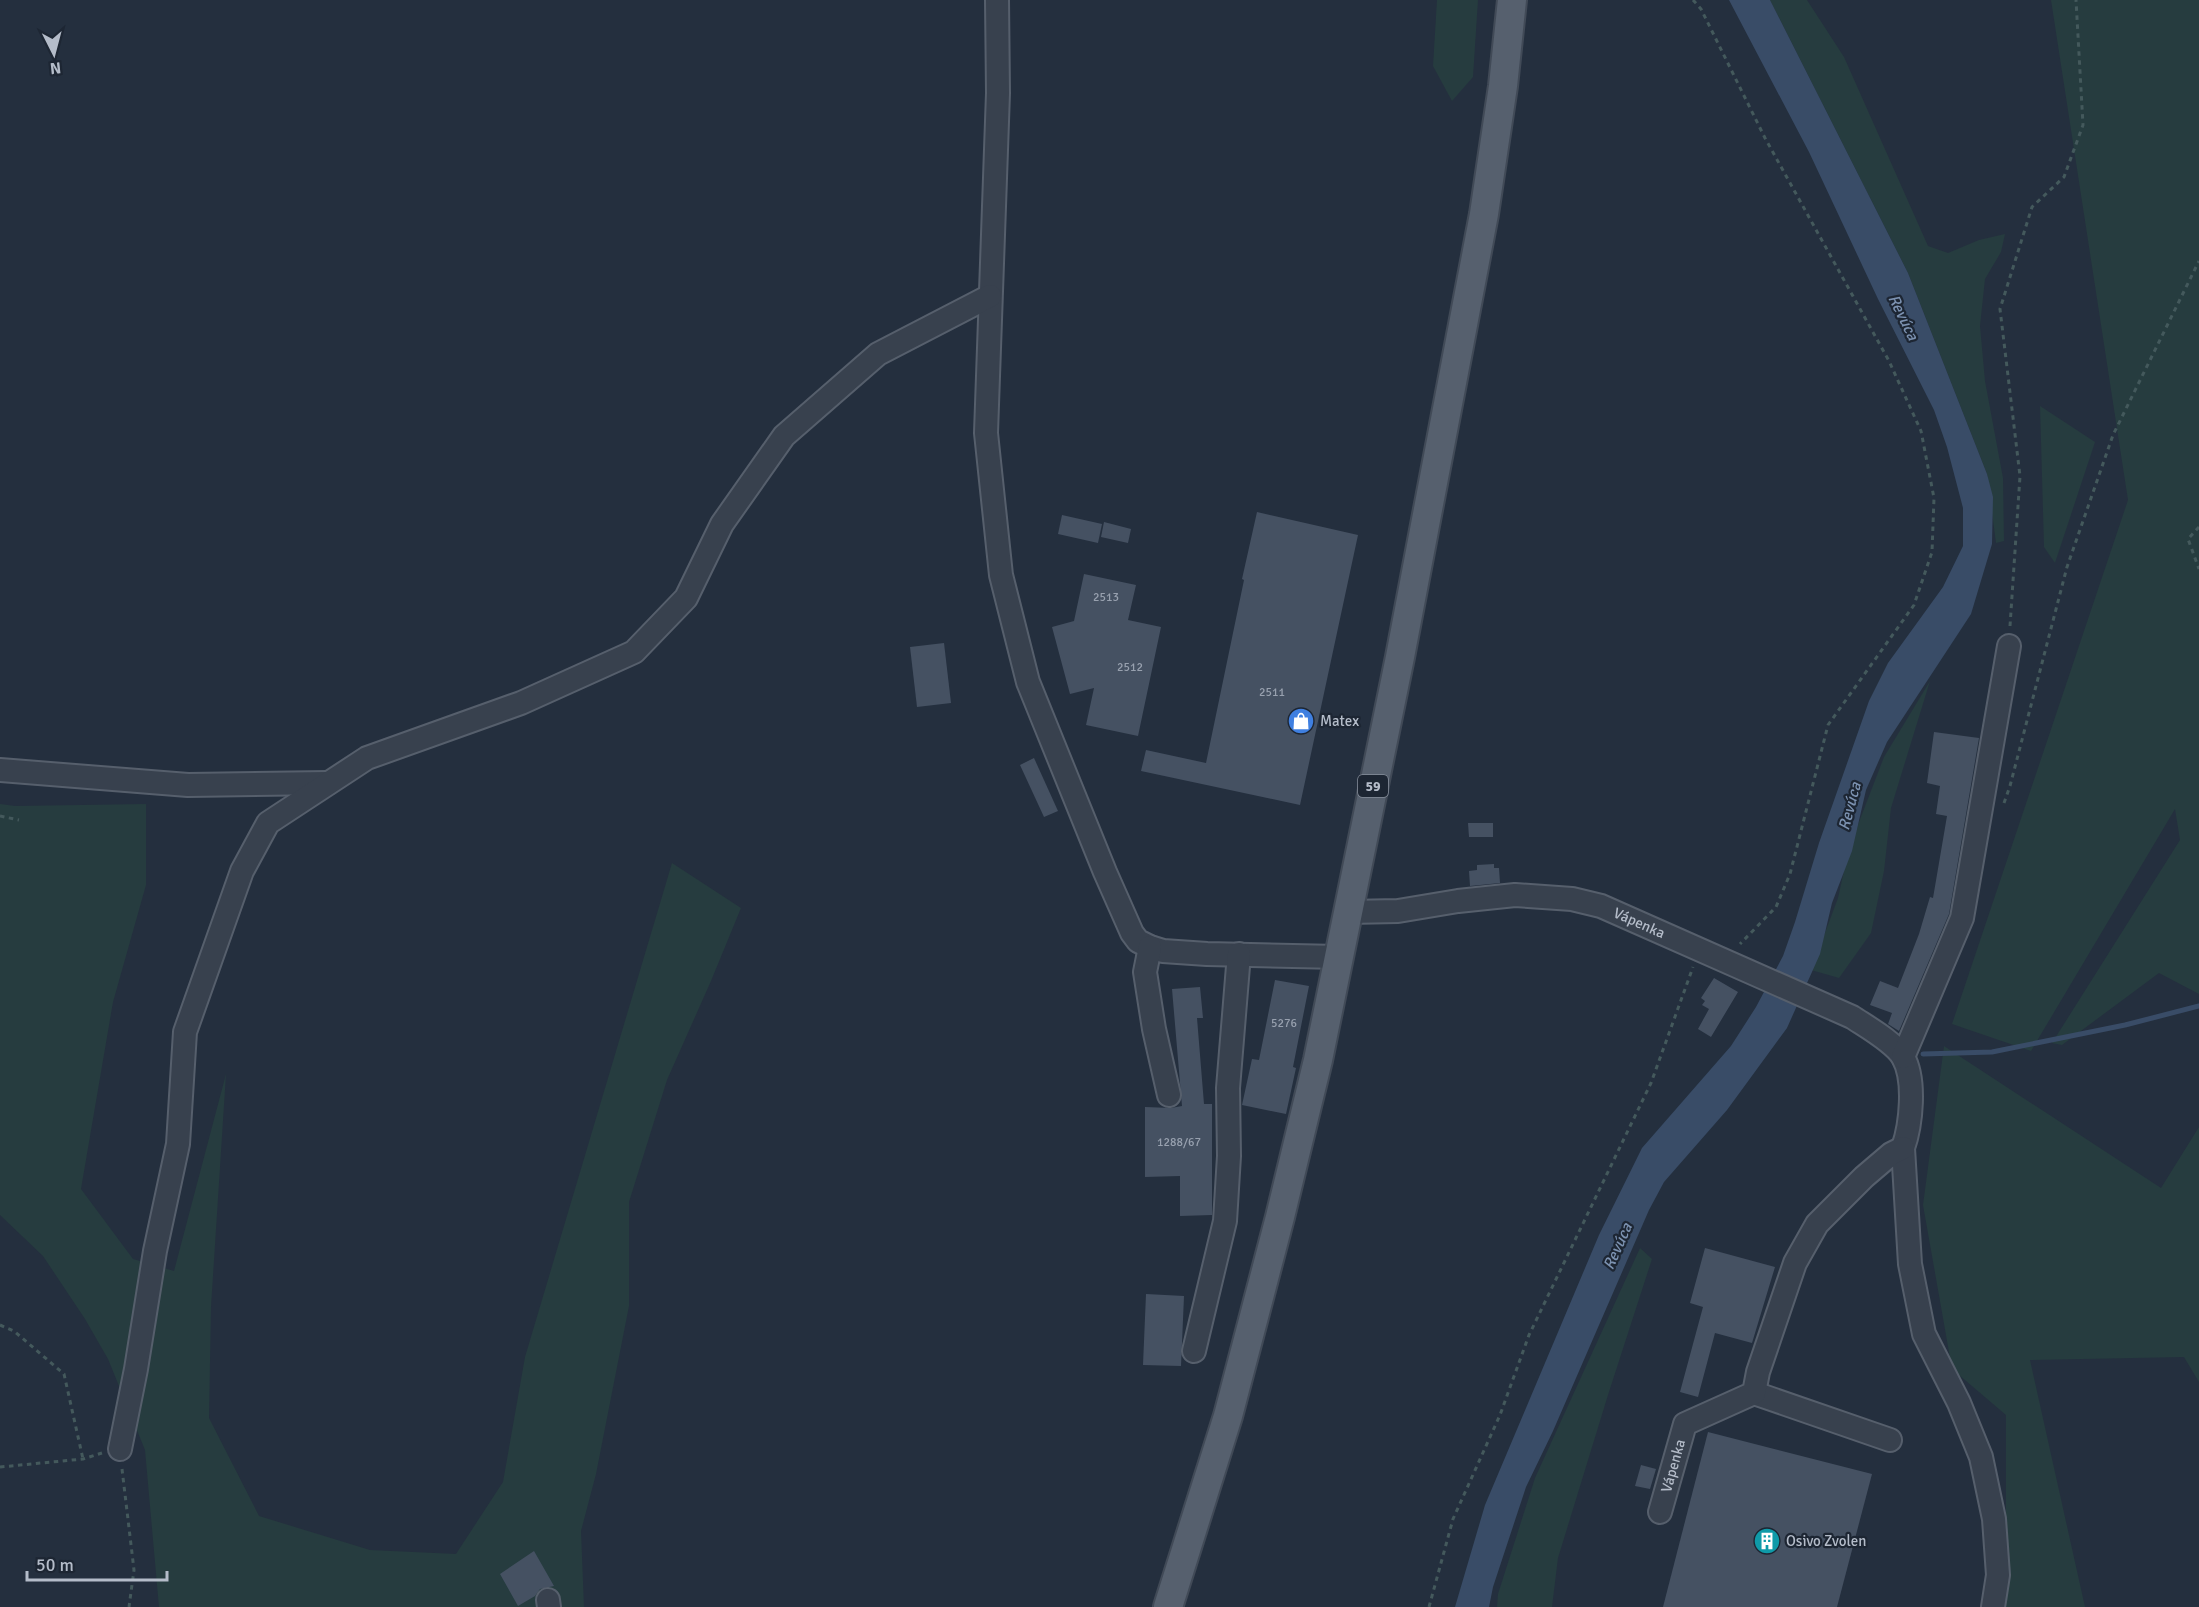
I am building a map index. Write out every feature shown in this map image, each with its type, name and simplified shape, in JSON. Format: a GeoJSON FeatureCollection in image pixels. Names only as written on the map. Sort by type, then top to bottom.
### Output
{"type":"FeatureCollection","features":[{"type":"Feature","properties":{"kind":"main road","name":"59"},"geometry":{"type":"LineString","coordinates":[[1168,1607],[1228,1416],[1309,1100],[1400,657],[1484,214],[1503,86],[1512,0]]}},
{"type":"Feature","properties":{"kind":"street"},"geometry":{"type":"LineString","coordinates":[[997,0],[998,93],[986,433],[1001,575],[1028,682],[1105,872],[1132,933],[1138,941],[1163,951],[1339,957]]}},
{"type":"Feature","properties":{"kind":"street"},"geometry":{"type":"LineString","coordinates":[[120,1449],[136,1369],[154,1251],[178,1144],[185,1032],[242,871],[268,823],[367,758],[521,704],[634,652],[686,598],[722,524],[784,436],[878,354],[990,296]]}},
{"type":"Feature","properties":{"kind":"street"},"geometry":{"type":"LineString","coordinates":[[1993,1607],[1998,1575],[1994,1518],[1981,1457],[1959,1403],[1924,1334],[1910,1264],[1903,1148],[1909,1132],[1911,1104],[1909,1079],[1903,1057],[1962,918],[2009,646]]}},
{"type":"Feature","properties":{"kind":"street"},"geometry":{"type":"LineString","coordinates":[[0,770],[188,785],[328,783]]}},
{"type":"Feature","properties":{"kind":"street","name":"Vápenka"},"geometry":{"type":"LineString","coordinates":[[1348,912],[1398,911],[1458,901],[1515,896],[1572,899],[1601,906],[1852,1017],[1886,1041],[1903,1057]]}},
{"type":"Feature","properties":{"kind":"street"},"geometry":{"type":"LineString","coordinates":[[1150,947],[1145,972],[1154,1029],[1169,1095]]}},
{"type":"Feature","properties":{"kind":"street"},"geometry":{"type":"LineString","coordinates":[[1194,1351],[1225,1221],[1229,1156],[1228,1088],[1239,954]]}},
{"type":"Feature","properties":{"kind":"street"},"geometry":{"type":"LineString","coordinates":[[1890,1440],[1754,1393],[1758,1372],[1795,1263],[1817,1224],[1864,1177],[1891,1154],[1903,1148]]}},
{"type":"Feature","properties":{"kind":"street","name":"Vápenka"},"geometry":{"type":"LineString","coordinates":[[1660,1512],[1685,1424],[1754,1393]]}},
{"type":"Feature","properties":{"kind":"path"},"geometry":{"type":"LineString","coordinates":[[1693,0],[1701,9],[1765,138],[1889,361],[1921,431],[1934,498],[1932,552],[1914,605],[1828,724],[1790,874],[1776,908],[1724,960]]}},
{"type":"Feature","properties":{"kind":"path"},"geometry":{"type":"LineString","coordinates":[[2009,646],[2020,476],[2000,309],[2032,207],[2064,177],[2083,125],[2076,0]]}},
{"type":"Feature","properties":{"kind":"path"},"geometry":{"type":"LineString","coordinates":[[2002,807],[2010,786],[2067,567],[2114,435],[2199,261]]}},
{"type":"Feature","properties":{"kind":"path"},"geometry":{"type":"LineString","coordinates":[[2199,527],[2188,539],[2199,569]]}},
{"type":"Feature","properties":{"kind":"path"},"geometry":{"type":"LineString","coordinates":[[0,816],[19,820]]}},
{"type":"Feature","properties":{"kind":"path"},"geometry":{"type":"LineString","coordinates":[[1429,1607],[1453,1520],[1500,1415],[1529,1335],[1651,1083],[1683,993],[1701,951]]}},
{"type":"Feature","properties":{"kind":"path"},"geometry":{"type":"LineString","coordinates":[[0,1326],[14,1331],[64,1374],[83,1459],[0,1467]]}},
{"type":"Feature","properties":{"kind":"path"},"geometry":{"type":"LineString","coordinates":[[120,1449],[134,1570],[129,1607]]}},
{"type":"Feature","properties":{"kind":"green space"},"geometry":{"type":"Polygon","coordinates":[[[1437,0],[1478,0],[1473,77],[1452,101],[1433,66],[1437,0]]]}},
{"type":"Feature","properties":{"kind":"green space"},"geometry":{"type":"Polygon","coordinates":[[[1770,0],[1807,0],[1844,57],[1928,246],[1948,253],[1979,240],[2005,234],[2001,252],[1985,279],[1980,326],[1985,381],[2003,478],[2004,541],[1996,543],[1987,474],[1908,273],[1770,0]]]}},
{"type":"Feature","properties":{"kind":"green space"},"geometry":{"type":"Polygon","coordinates":[[[2051,0],[2199,0],[2199,994],[2159,973],[2062,1045],[2052,1043],[2180,840],[2175,809],[2031,1051],[1952,1024],[2128,500],[2051,0]]]}},
{"type":"Feature","properties":{"kind":"green space"},"geometry":{"type":"Polygon","coordinates":[[[2040,406],[2095,442],[2055,563],[2044,547],[2040,406]]]}},
{"type":"Feature","properties":{"kind":"green space"},"geometry":{"type":"Polygon","coordinates":[[[1930,681],[1891,808],[1884,871],[1871,933],[1839,978],[1811,970],[1838,898],[1849,848],[1884,757],[1930,681]]]}},
{"type":"Feature","properties":{"kind":"green space"},"geometry":{"type":"Polygon","coordinates":[[[0,804],[15,806],[146,804],[146,885],[113,1002],[81,1189],[133,1259],[174,1271],[226,1074],[211,1307],[209,1418],[259,1516],[370,1550],[456,1554],[503,1482],[525,1357],[672,863],[741,908],[667,1080],[629,1202],[629,1306],[596,1474],[581,1531],[584,1607],[159,1607],[145,1450],[108,1359],[85,1319],[43,1256],[0,1215],[0,804]]]}},
{"type":"Feature","properties":{"kind":"green space"},"geometry":{"type":"Polygon","coordinates":[[[1944,1046],[2161,1188],[2199,1127],[2199,1382],[2184,1357],[2030,1360],[2085,1607],[2006,1607],[2006,1415],[1952,1369],[1923,1205],[1944,1046]]]}},
{"type":"Feature","properties":{"kind":"green space"},"geometry":{"type":"Polygon","coordinates":[[[1640,1248],[1652,1259],[1558,1558],[1552,1607],[1497,1607],[1498,1594],[1535,1478],[1640,1248]]]}},
{"type":"Feature","properties":{"kind":"water","name":"Revúca"},"geometry":{"type":"Polygon","coordinates":[[[1729,0],[1770,0],[1908,273],[1987,474],[1993,497],[1992,544],[1971,614],[1887,742],[1866,790],[1852,851],[1832,903],[1820,954],[1787,1028],[1727,1110],[1664,1182],[1649,1210],[1553,1431],[1526,1487],[1493,1587],[1489,1607],[1455,1607],[1485,1505],[1599,1235],[1642,1148],[1731,1046],[1756,1007],[1783,956],[1819,843],[1869,701],[1888,663],[1943,587],[1963,546],[1963,508],[1947,447],[1934,410],[1878,299],[1809,152],[1729,0]]]}},
{"type":"Feature","properties":{"kind":"building"},"geometry":{"type":"Polygon","coordinates":[[[1257,512],[1358,535],[1300,805],[1141,771],[1146,750],[1206,763],[1257,512]]]}},
{"type":"Feature","properties":{"kind":"building"},"geometry":{"type":"Polygon","coordinates":[[[1062,515],[1102,524],[1098,543],[1058,534],[1062,515]]]}},
{"type":"Feature","properties":{"kind":"building"},"geometry":{"type":"Polygon","coordinates":[[[1104,522],[1131,529],[1128,543],[1101,537],[1104,522]]]}},
{"type":"Feature","properties":{"kind":"building"},"geometry":{"type":"Polygon","coordinates":[[[1084,574],[1136,585],[1128,620],[1161,627],[1138,736],[1086,725],[1094,688],[1070,694],[1052,627],[1074,621],[1084,574]]]}},
{"type":"Feature","properties":{"kind":"building"},"geometry":{"type":"Polygon","coordinates":[[[944,643],[951,703],[917,707],[910,647],[944,643]]]}},
{"type":"Feature","properties":{"kind":"building"},"geometry":{"type":"Polygon","coordinates":[[[1934,732],[1979,738],[1949,914],[1899,1031],[1888,1024],[1892,1013],[1870,1005],[1880,981],[1898,988],[1919,934],[1930,897],[1933,898],[1947,816],[1936,814],[1940,786],[1927,783],[1934,732]]]}},
{"type":"Feature","properties":{"kind":"building"},"geometry":{"type":"Polygon","coordinates":[[[1034,758],[1058,811],[1044,817],[1020,765],[1034,758]]]}},
{"type":"Feature","properties":{"kind":"building"},"geometry":{"type":"Polygon","coordinates":[[[1468,823],[1493,823],[1493,837],[1469,837],[1468,823]]]}},
{"type":"Feature","properties":{"kind":"building"},"geometry":{"type":"Polygon","coordinates":[[[1494,864],[1494,868],[1499,868],[1500,883],[1470,886],[1469,871],[1477,870],[1477,865],[1494,864]]]}},
{"type":"Feature","properties":{"kind":"building"},"geometry":{"type":"Polygon","coordinates":[[[1714,978],[1738,992],[1711,1037],[1698,1029],[1709,1009],[1702,1005],[1705,1001],[1701,998],[1714,978]]]}},
{"type":"Feature","properties":{"kind":"building"},"geometry":{"type":"Polygon","coordinates":[[[1275,980],[1309,986],[1286,1114],[1242,1105],[1252,1059],[1259,1060],[1275,980]]]}},
{"type":"Feature","properties":{"kind":"building"},"geometry":{"type":"Polygon","coordinates":[[[1200,987],[1203,1018],[1197,1018],[1204,1104],[1212,1104],[1212,1215],[1180,1216],[1180,1176],[1145,1177],[1145,1107],[1182,1106],[1172,989],[1200,987]]]}},
{"type":"Feature","properties":{"kind":"building"},"geometry":{"type":"Polygon","coordinates":[[[1705,1248],[1775,1267],[1752,1343],[1715,1333],[1698,1397],[1680,1392],[1703,1307],[1690,1303],[1705,1248]]]}},
{"type":"Feature","properties":{"kind":"building"},"geometry":{"type":"Polygon","coordinates":[[[1146,1294],[1184,1296],[1181,1366],[1143,1365],[1146,1294]]]}},
{"type":"Feature","properties":{"kind":"building","name":"Osivo Zvolen"},"geometry":{"type":"Polygon","coordinates":[[[1708,1432],[1872,1474],[1837,1607],[1663,1607],[1708,1432]]]}},
{"type":"Feature","properties":{"kind":"building"},"geometry":{"type":"Polygon","coordinates":[[[1641,1465],[1656,1469],[1650,1489],[1635,1486],[1641,1465]]]}},
{"type":"Feature","properties":{"kind":"building"},"geometry":{"type":"Polygon","coordinates":[[[534,1551],[554,1586],[540,1589],[535,1596],[518,1606],[500,1574],[534,1551]]]}},
{"type":"Feature","properties":{"kind":"waterway"},"geometry":{"type":"LineString","coordinates":[[1923,1054],[1992,1052],[2125,1025],[2199,1006]]}},
{"type":"Feature","properties":{"kind":"place","name":"Matex"},"geometry":{"type":"Point","coordinates":[1301,721]}},
{"type":"Feature","properties":{"kind":"place","name":"Osivo Zvolen"},"geometry":{"type":"Point","coordinates":[1767,1541]}}]}
